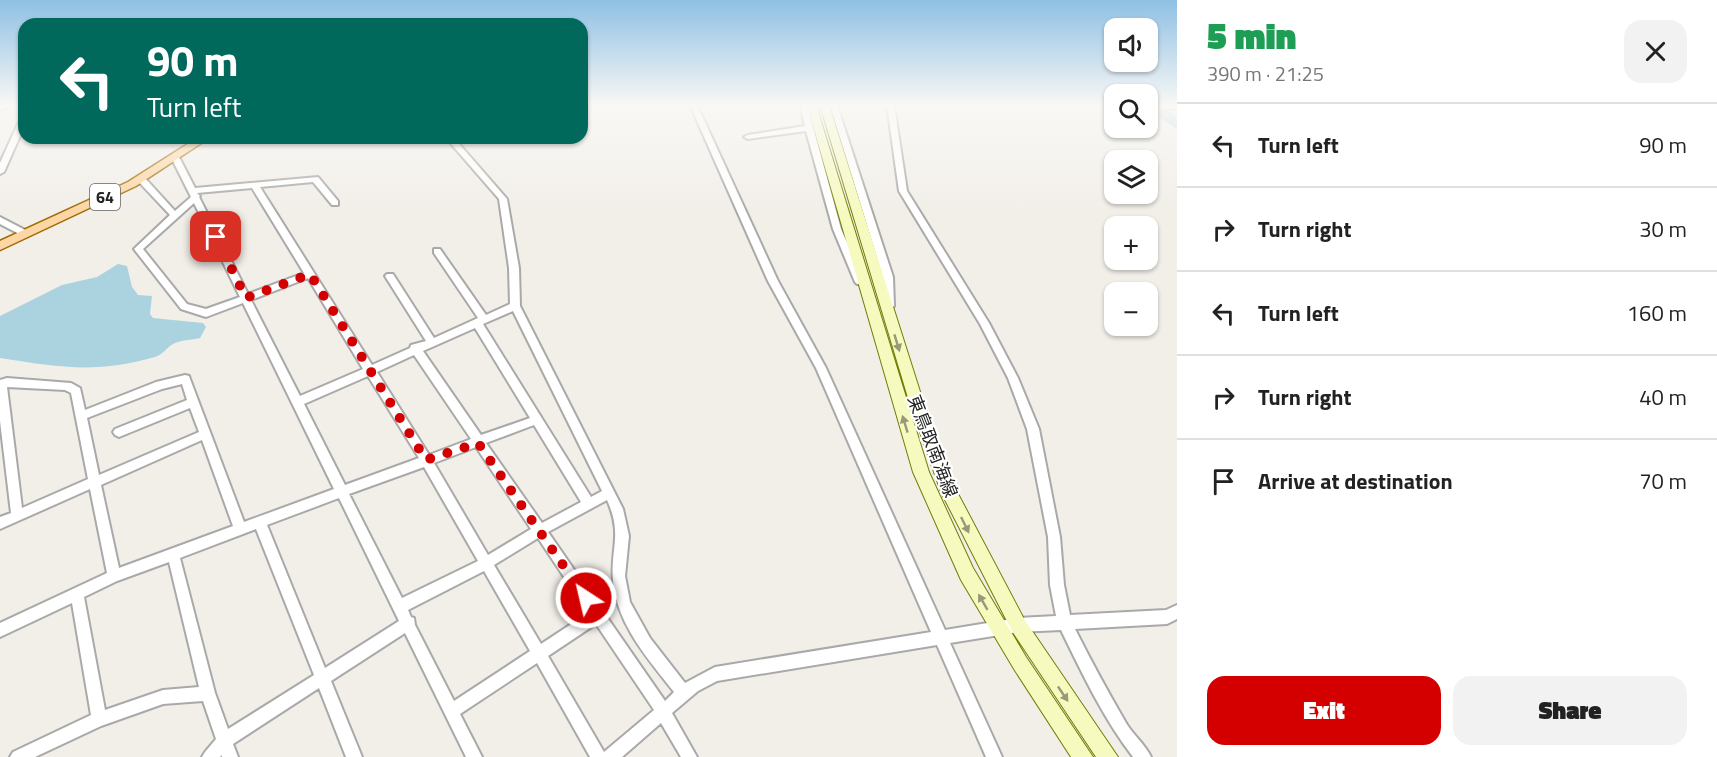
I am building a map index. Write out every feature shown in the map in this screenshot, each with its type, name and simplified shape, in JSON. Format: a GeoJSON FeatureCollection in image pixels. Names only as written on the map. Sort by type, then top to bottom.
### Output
{"type":"FeatureCollection","features":[{"type":"Feature","properties":{"kind":"main road","name":"東鳥取南海線"},"geometry":{"type":"LineString","coordinates":[[829,140],[868,298],[921,472],[948,535],[998,628],[1083,757]]}},
{"type":"Feature","properties":{"kind":"main road","name":"東鳥取南海線"},"geometry":{"type":"LineString","coordinates":[[832,140],[916,401],[949,492],[1018,625],[1108,757]]}},
{"type":"Feature","properties":{"kind":"main road","name":"64"},"geometry":{"type":"LineString","coordinates":[[0,246],[141,179],[195,144]]}},
{"type":"Feature","properties":{"kind":"street"},"geometry":{"type":"LineString","coordinates":[[0,172],[14,140]]}},
{"type":"Feature","properties":{"kind":"street"},"geometry":{"type":"LineString","coordinates":[[709,140],[773,281],[821,368],[994,757]]}},
{"type":"Feature","properties":{"kind":"street"},"geometry":{"type":"LineString","coordinates":[[813,140],[837,229],[868,298]]}},
{"type":"Feature","properties":{"kind":"street"},"geometry":{"type":"LineString","coordinates":[[895,140],[903,191],[984,323],[1013,378],[1033,429],[1054,537],[1057,585],[1064,622],[1095,684],[1123,732],[1143,757]]}},
{"type":"Feature","properties":{"kind":"street"},"geometry":{"type":"LineString","coordinates":[[455,144],[503,200],[514,268],[515,306],[562,394],[617,509],[622,529],[618,565],[625,608],[635,629],[684,693]]}},
{"type":"Feature","properties":{"kind":"street"},"geometry":{"type":"LineString","coordinates":[[175,158],[401,606],[474,757]]}},
{"type":"Feature","properties":{"kind":"street"},"geometry":{"type":"LineString","coordinates":[[141,179],[175,216]]}},
{"type":"Feature","properties":{"kind":"street"},"geometry":{"type":"LineString","coordinates":[[310,274],[206,313],[184,307],[138,249],[175,216],[195,194],[315,179],[335,203]]}},
{"type":"Feature","properties":{"kind":"street"},"geometry":{"type":"LineString","coordinates":[[255,186],[426,460],[599,757]]}},
{"type":"Feature","properties":{"kind":"street"},"geometry":{"type":"LineString","coordinates":[[0,220],[26,234]]}},
{"type":"Feature","properties":{"kind":"street"},"geometry":{"type":"LineString","coordinates":[[436,251],[481,320],[536,420],[588,503]]}},
{"type":"Feature","properties":{"kind":"street"},"geometry":{"type":"LineString","coordinates":[[390,276],[431,341]]}},
{"type":"Feature","properties":{"kind":"street"},"geometry":{"type":"LineString","coordinates":[[298,402],[415,348],[515,306]]}},
{"type":"Feature","properties":{"kind":"street"},"geometry":{"type":"LineString","coordinates":[[415,348],[663,711],[689,757]]}},
{"type":"Feature","properties":{"kind":"street"},"geometry":{"type":"LineString","coordinates":[[81,416],[160,385],[185,379],[241,530]]}},
{"type":"Feature","properties":{"kind":"street"},"geometry":{"type":"LineString","coordinates":[[17,515],[1,384],[7,382],[67,386],[76,391],[114,576]]}},
{"type":"Feature","properties":{"kind":"street"},"geometry":{"type":"LineString","coordinates":[[119,432],[194,402]]}},
{"type":"Feature","properties":{"kind":"street"},"geometry":{"type":"LineString","coordinates":[[0,630],[114,576],[536,420]]}},
{"type":"Feature","properties":{"kind":"street"},"geometry":{"type":"LineString","coordinates":[[0,523],[206,434]]}},
{"type":"Feature","properties":{"kind":"street"},"geometry":{"type":"LineString","coordinates":[[401,606],[486,563],[609,493]]}},
{"type":"Feature","properties":{"kind":"street"},"geometry":{"type":"LineString","coordinates":[[261,523],[354,757]]}},
{"type":"Feature","properties":{"kind":"street"},"geometry":{"type":"LineString","coordinates":[[172,554],[208,693],[230,757]]}},
{"type":"Feature","properties":{"kind":"street"},"geometry":{"type":"LineString","coordinates":[[77,594],[99,719]]}},
{"type":"Feature","properties":{"kind":"street"},"geometry":{"type":"LineString","coordinates":[[610,757],[684,693],[716,675],[1018,625],[1167,617],[1177,612]]}},
{"type":"Feature","properties":{"kind":"street"},"geometry":{"type":"LineString","coordinates":[[452,711],[597,615]]}},
{"type":"Feature","properties":{"kind":"street"},"geometry":{"type":"LineString","coordinates":[[210,757],[225,740],[409,623]]}},
{"type":"Feature","properties":{"kind":"street"},"geometry":{"type":"LineString","coordinates":[[18,757],[99,719],[163,697],[208,693]]}},
{"type":"Feature","properties":{"kind":"water"},"geometry":{"type":"Polygon","coordinates":[[[118,264],[127,266],[132,287],[138,295],[152,296],[150,314],[153,318],[203,323],[206,327],[200,338],[176,343],[155,357],[114,366],[59,366],[0,358],[0,316],[62,285],[97,277],[118,264]]]}},
{"type":"Feature","properties":{"kind":"route"},"geometry":{"type":"LineString","coordinates":[[216,237],[246,298],[310,274],[426,460],[478,443],[586,598]]}}]}
